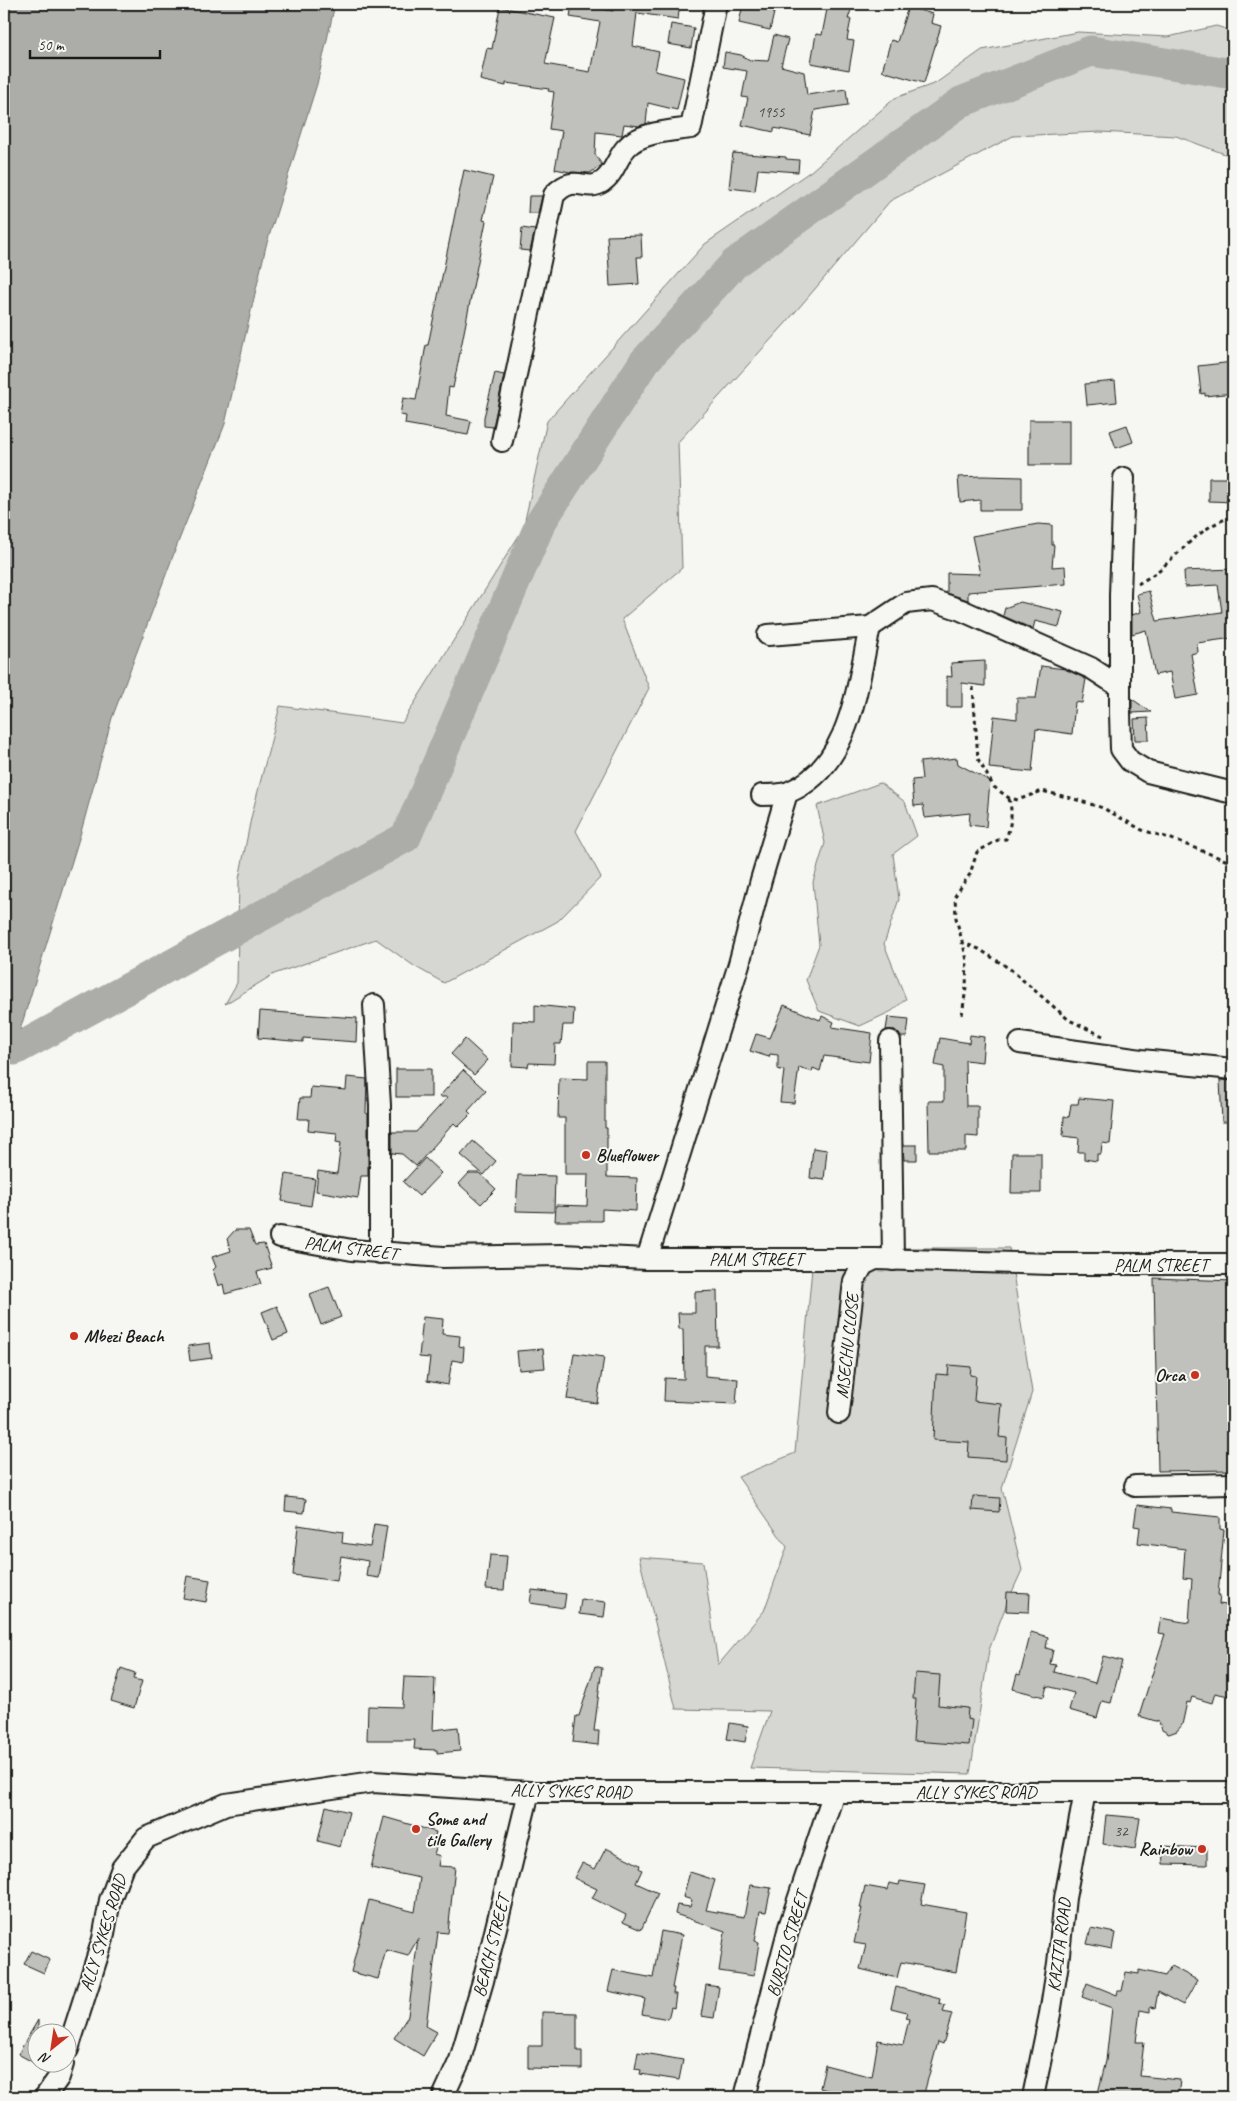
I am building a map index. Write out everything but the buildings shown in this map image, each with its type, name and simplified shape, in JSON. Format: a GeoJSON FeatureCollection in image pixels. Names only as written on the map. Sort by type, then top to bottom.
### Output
{"type":"FeatureCollection","features":[{"type":"Feature","properties":{"kind":"street"},"geometry":{"type":"LineString","coordinates":[[502,441],[554,195],[561,187],[575,182],[590,185],[601,183],[610,175],[626,148],[634,140],[691,128],[716,4]]}},
{"type":"Feature","properties":{"kind":"street"},"geometry":{"type":"LineString","coordinates":[[1124,478],[1120,595],[1121,749],[1130,760],[1148,772],[1233,793]]}},
{"type":"Feature","properties":{"kind":"street"},"geometry":{"type":"LineString","coordinates":[[768,635],[870,627],[906,603],[932,600],[961,610],[1091,668],[1120,688]]}},
{"type":"Feature","properties":{"kind":"street"},"geometry":{"type":"LineString","coordinates":[[762,795],[787,793],[813,778],[833,754],[845,730],[870,627]]}},
{"type":"Feature","properties":{"kind":"street"},"geometry":{"type":"LineString","coordinates":[[646,1259],[739,964],[752,912],[787,793]]}},
{"type":"Feature","properties":{"kind":"street"},"geometry":{"type":"LineString","coordinates":[[374,1005],[380,1105],[380,1253]]}},
{"type":"Feature","properties":{"kind":"street"},"geometry":{"type":"LineString","coordinates":[[884,1260],[890,1041]]}},
{"type":"Feature","properties":{"kind":"street"},"geometry":{"type":"LineString","coordinates":[[1020,1043],[1141,1060],[1233,1069]]}},
{"type":"Feature","properties":{"kind":"street","name":"PALM STREET"},"geometry":{"type":"LineString","coordinates":[[280,1237],[380,1253],[443,1257],[562,1256],[646,1259],[884,1260],[1052,1264],[1233,1264]]}},
{"type":"Feature","properties":{"kind":"street","name":"MSECHU CLOSE"},"geometry":{"type":"LineString","coordinates":[[839,1413],[854,1282],[863,1265],[884,1260]]}},
{"type":"Feature","properties":{"kind":"street"},"geometry":{"type":"LineString","coordinates":[[1135,1486],[1233,1484]]}},
{"type":"Feature","properties":{"kind":"street","name":"ALLY SYKES ROAD"},"geometry":{"type":"LineString","coordinates":[[76,2024],[103,1939],[110,1900],[122,1868],[146,1838],[226,1804],[373,1782],[529,1792],[1233,1792]]}},
{"type":"Feature","properties":{"kind":"street","name":"BEACH STREET"},"geometry":{"type":"LineString","coordinates":[[443,2097],[460,2060],[482,1982],[529,1792]]}},
{"type":"Feature","properties":{"kind":"street","name":"BURITO STREET"},"geometry":{"type":"LineString","coordinates":[[745,2097],[789,1927],[834,1792]]}},
{"type":"Feature","properties":{"kind":"street","name":"KAZITA ROAD"},"geometry":{"type":"LineString","coordinates":[[1033,2097],[1050,2014],[1065,1898],[1085,1792]]}},
{"type":"Feature","properties":{"kind":"street"},"geometry":{"type":"LineString","coordinates":[[46,2097],[60,2074]]}},
{"type":"Feature","properties":{"kind":"path"},"geometry":{"type":"LineString","coordinates":[[1120,595],[1155,573],[1211,526],[1224,518],[1233,517]]}},
{"type":"Feature","properties":{"kind":"path"},"geometry":{"type":"LineString","coordinates":[[973,687],[978,760],[994,787],[1009,798],[1018,800],[1042,791],[1071,798],[1102,808],[1142,830],[1169,838],[1233,863]]}},
{"type":"Feature","properties":{"kind":"path"},"geometry":{"type":"LineString","coordinates":[[962,1015],[966,988],[967,960],[956,918],[955,896],[970,874],[977,852],[998,840],[1006,839],[1011,823],[1009,798]]}},
{"type":"Feature","properties":{"kind":"path"},"geometry":{"type":"LineString","coordinates":[[961,942],[979,949],[1010,969],[1069,1020],[1108,1039]]}},
{"type":"Feature","properties":{"kind":"shaded area"},"geometry":{"type":"Polygon","coordinates":[[[4,4],[335,4],[317,84],[266,246],[225,424],[112,718],[81,832],[4,1082],[4,4]]]}},
{"type":"Feature","properties":{"kind":"shaded area"},"geometry":{"type":"Polygon","coordinates":[[[1216,26],[1233,31],[1233,157],[1176,136],[1100,132],[1013,136],[890,201],[785,324],[678,442],[682,568],[622,619],[649,688],[576,831],[601,877],[558,921],[444,983],[414,966],[376,939],[274,974],[225,1004],[237,983],[239,879],[251,818],[280,706],[402,723],[523,529],[547,421],[705,244],[811,171],[895,98],[936,83],[982,50],[1078,32],[1168,37],[1216,26]]]}},
{"type":"Feature","properties":{"kind":"shaded area"},"geometry":{"type":"Polygon","coordinates":[[[880,783],[905,802],[917,836],[893,854],[899,899],[884,944],[906,999],[892,1011],[860,1026],[819,1011],[806,980],[819,945],[813,882],[825,843],[817,806],[880,783]]]}},
{"type":"Feature","properties":{"kind":"shaded area"},"geometry":{"type":"Polygon","coordinates":[[[860,1248],[1009,1248],[1032,1392],[1002,1488],[1022,1570],[989,1650],[970,1774],[750,1768],[770,1711],[676,1709],[639,1557],[703,1562],[718,1665],[764,1611],[787,1547],[738,1477],[795,1453],[812,1268],[844,1252],[860,1248]]]}},
{"type":"Feature","properties":{"kind":"waterway"},"geometry":{"type":"LineString","coordinates":[[15,1050],[406,837],[541,522],[644,362],[735,263],[961,102],[1091,51],[1233,74]]}},
{"type":"Feature","properties":{"kind":"place","name":"Blueflower"},"geometry":{"type":"Point","coordinates":[586,1155]}},
{"type":"Feature","properties":{"kind":"place","name":"Mbezi Beach"},"geometry":{"type":"Point","coordinates":[74,1336]}},
{"type":"Feature","properties":{"kind":"place","name":"Orca"},"geometry":{"type":"Point","coordinates":[1195,1375]}},
{"type":"Feature","properties":{"kind":"place","name":"Some and tile Gallery"},"geometry":{"type":"Point","coordinates":[416,1829]}},
{"type":"Feature","properties":{"kind":"place","name":"Rainbow"},"geometry":{"type":"Point","coordinates":[1202,1849]}}]}
